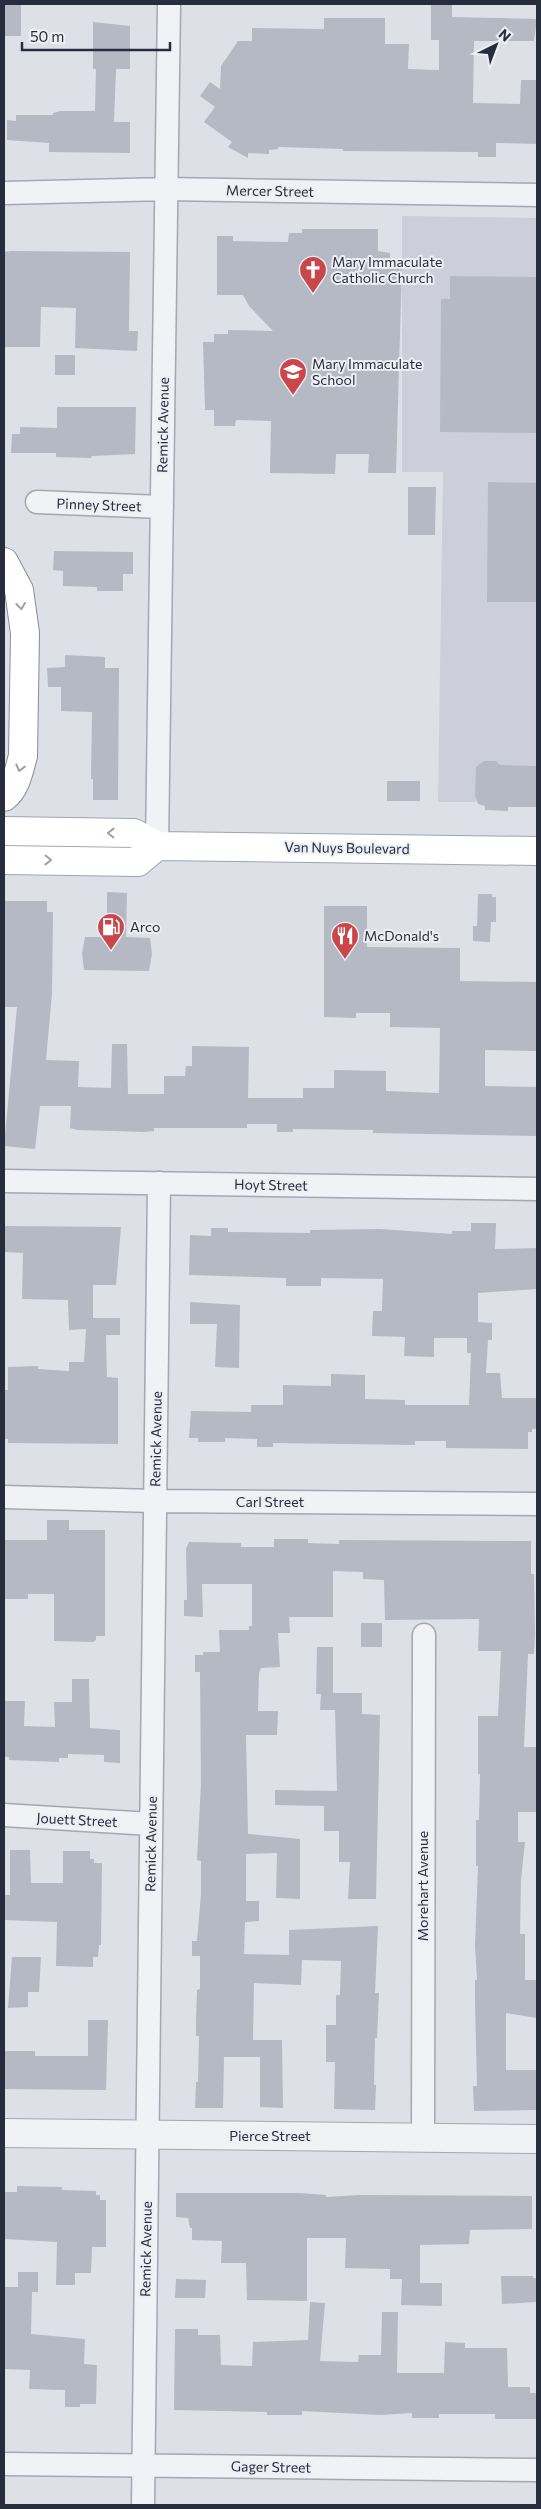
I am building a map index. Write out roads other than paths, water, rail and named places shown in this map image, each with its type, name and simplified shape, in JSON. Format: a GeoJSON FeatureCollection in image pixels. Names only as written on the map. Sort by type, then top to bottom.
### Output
{"type":"FeatureCollection","features":[{"type":"Feature","properties":{"kind":"main road"},"geometry":{"type":"LineString","coordinates":[[4,562],[19,590],[25,633],[23,756],[18,776],[8,794],[4,797]]}},
{"type":"Feature","properties":{"kind":"main road","name":"Van Nuys Boulevard"},"geometry":{"type":"LineString","coordinates":[[4,831],[134,833],[157,846],[537,851]]}},
{"type":"Feature","properties":{"kind":"main road"},"geometry":{"type":"LineString","coordinates":[[4,860],[138,862],[157,846]]}},
{"type":"Feature","properties":{"kind":"street","name":"Remick Avenue"},"geometry":{"type":"LineString","coordinates":[[157,846],[169,4]]}},
{"type":"Feature","properties":{"kind":"street","name":"Mercer Street"},"geometry":{"type":"LineString","coordinates":[[4,193],[166,189],[537,195]]}},
{"type":"Feature","properties":{"kind":"street","name":"Pinney Street"},"geometry":{"type":"LineString","coordinates":[[37,502],[162,507]]}},
{"type":"Feature","properties":{"kind":"street","name":"Hoyt Street"},"geometry":{"type":"LineString","coordinates":[[5,1181],[537,1189]]}},
{"type":"Feature","properties":{"kind":"street","name":"Remick Avenue"},"geometry":{"type":"LineString","coordinates":[[142,2505],[159,1183]]}},
{"type":"Feature","properties":{"kind":"street","name":"Carl Street"},"geometry":{"type":"LineString","coordinates":[[4,1497],[155,1501],[537,1504]]}},
{"type":"Feature","properties":{"kind":"street","name":"Morehart Avenue"},"geometry":{"type":"LineString","coordinates":[[423,2137],[424,1635]]}},
{"type":"Feature","properties":{"kind":"street","name":"Jouett Street"},"geometry":{"type":"LineString","coordinates":[[4,1815],[151,1824]]}},
{"type":"Feature","properties":{"kind":"street","name":"Pierce Street"},"geometry":{"type":"LineString","coordinates":[[4,2133],[537,2139]]}},
{"type":"Feature","properties":{"kind":"street","name":"Gager Street"},"geometry":{"type":"LineString","coordinates":[[4,2464],[537,2470]]}},
{"type":"Feature","properties":{"kind":"place","name":"Mary Immaculate Catholic Church"},"geometry":{"type":"Point","coordinates":[313,294]}},
{"type":"Feature","properties":{"kind":"place","name":"Mary Immaculate School"},"geometry":{"type":"Point","coordinates":[293,396]}},
{"type":"Feature","properties":{"kind":"place","name":"Arco"},"geometry":{"type":"Point","coordinates":[111,951]}},
{"type":"Feature","properties":{"kind":"place","name":"McDonald's"},"geometry":{"type":"Point","coordinates":[345,960]}}]}
